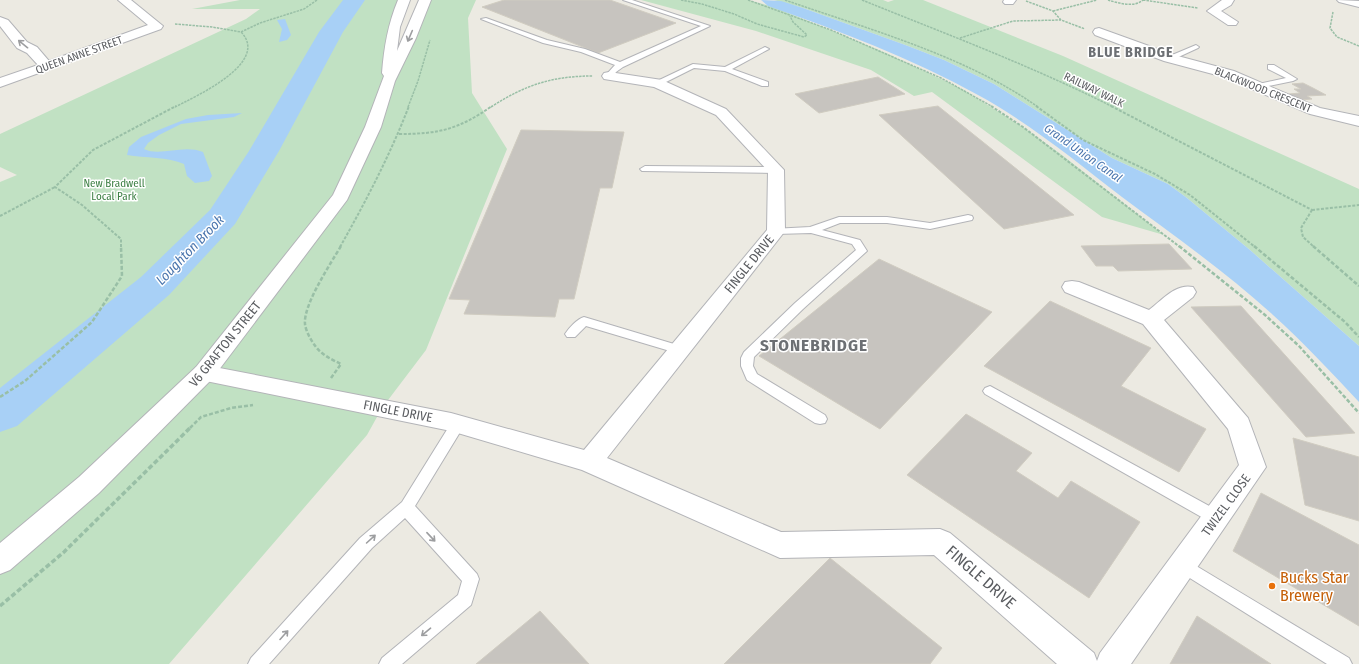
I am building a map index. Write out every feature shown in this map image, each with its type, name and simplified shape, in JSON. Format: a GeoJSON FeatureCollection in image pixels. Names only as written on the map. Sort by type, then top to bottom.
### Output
{"type":"FeatureCollection","features":[{"type":"Feature","properties":{"kind":"street"},"geometry":{"type":"LineString","coordinates":[[124,0],[157,26]]}},
{"type":"Feature","properties":{"kind":"street","name":"V6 GRAFTON STREET"},"geometry":{"type":"LineString","coordinates":[[388,81],[390,45],[396,17],[404,0]]}},
{"type":"Feature","properties":{"kind":"street","name":"V6 GRAFTON STREET"},"geometry":{"type":"LineString","coordinates":[[0,561],[89,485],[204,372],[341,196],[373,127],[388,81],[410,38],[425,0]]}},
{"type":"Feature","properties":{"kind":"street"},"geometry":{"type":"LineString","coordinates":[[1213,11],[1227,3],[1228,0]]}},
{"type":"Feature","properties":{"kind":"street"},"geometry":{"type":"LineString","coordinates":[[1345,1],[1359,4]]}},
{"type":"Feature","properties":{"kind":"street"},"geometry":{"type":"LineString","coordinates":[[1213,11],[1232,22]]}},
{"type":"Feature","properties":{"kind":"street"},"geometry":{"type":"LineString","coordinates":[[0,21],[4,23],[22,45],[32,50],[47,66]]}},
{"type":"Feature","properties":{"kind":"street","name":"QUEEN ANNE STREET"},"geometry":{"type":"LineString","coordinates":[[0,83],[157,26]]}},
{"type":"Feature","properties":{"kind":"street","name":"BLACKWOOD CRESCENT"},"geometry":{"type":"LineString","coordinates":[[1099,32],[1169,58],[1229,74],[1315,111],[1359,121]]}},
{"type":"Feature","properties":{"kind":"street"},"geometry":{"type":"LineString","coordinates":[[615,71],[657,83],[722,112],[776,170]]}},
{"type":"Feature","properties":{"kind":"street","name":"FINGLE DRIVE"},"geometry":{"type":"LineString","coordinates":[[589,462],[776,231],[776,170]]}},
{"type":"Feature","properties":{"kind":"street","name":"TWIZEL CLOSE"},"geometry":{"type":"LineString","coordinates":[[1072,287],[1151,319],[1239,425],[1253,467],[1112,664]]}},
{"type":"Feature","properties":{"kind":"street"},"geometry":{"type":"LineString","coordinates":[[1151,319],[1186,292]]}},
{"type":"Feature","properties":{"kind":"street","name":"FINGLE DRIVE"},"geometry":{"type":"LineString","coordinates":[[204,372],[458,424],[589,462],[780,545],[940,542],[1082,664]]}},
{"type":"Feature","properties":{"kind":"lane"},"geometry":{"type":"LineString","coordinates":[[484,19],[545,42],[583,50],[615,71],[707,26],[626,0]]}},
{"type":"Feature","properties":{"kind":"lane"},"geometry":{"type":"LineString","coordinates":[[1169,58],[1196,47]]}},
{"type":"Feature","properties":{"kind":"lane"},"geometry":{"type":"LineString","coordinates":[[726,69],[765,49]]}},
{"type":"Feature","properties":{"kind":"lane"},"geometry":{"type":"LineString","coordinates":[[657,83],[693,66],[726,69],[765,84]]}},
{"type":"Feature","properties":{"kind":"lane"},"geometry":{"type":"LineString","coordinates":[[1257,87],[1293,79],[1271,67]]}},
{"type":"Feature","properties":{"kind":"lane"},"geometry":{"type":"LineString","coordinates":[[645,169],[776,170]]}},
{"type":"Feature","properties":{"kind":"lane"},"geometry":{"type":"LineString","coordinates":[[811,230],[839,220],[887,220],[930,226],[968,218]]}},
{"type":"Feature","properties":{"kind":"lane"},"geometry":{"type":"LineString","coordinates":[[776,231],[811,230],[856,242],[860,246],[862,252],[799,306],[748,355],[746,361],[747,368],[752,377],[820,419]]}},
{"type":"Feature","properties":{"kind":"lane"},"geometry":{"type":"LineString","coordinates":[[572,334],[584,321],[680,350]]}},
{"type":"Feature","properties":{"kind":"lane"},"geometry":{"type":"LineString","coordinates":[[990,392],[1217,518]]}},
{"type":"Feature","properties":{"kind":"lane"},"geometry":{"type":"LineString","coordinates":[[258,664],[366,543],[408,506],[458,424]]}},
{"type":"Feature","properties":{"kind":"lane"},"geometry":{"type":"LineString","coordinates":[[388,664],[465,600],[471,579],[410,513],[408,506]]}},
{"type":"Feature","properties":{"kind":"lane"},"geometry":{"type":"LineString","coordinates":[[1183,565],[1343,664]]}},
{"type":"Feature","properties":{"kind":"path"},"geometry":{"type":"LineString","coordinates":[[157,26],[174,24],[212,27],[241,32],[260,23],[304,9],[317,0]]}},
{"type":"Feature","properties":{"kind":"path"},"geometry":{"type":"LineString","coordinates":[[681,0],[702,4],[734,14],[757,24],[804,37],[807,35],[793,22],[790,15]]}},
{"type":"Feature","properties":{"kind":"path"},"geometry":{"type":"LineString","coordinates":[[748,0],[832,30],[941,78],[986,103],[1023,127],[1062,155],[1189,253],[1265,315],[1299,346],[1359,413]]}},
{"type":"Feature","properties":{"kind":"path"},"geometry":{"type":"LineString","coordinates":[[785,0],[909,44],[960,64],[990,79],[1033,104],[1084,140],[1155,174],[1190,195],[1345,322],[1359,337]]}},
{"type":"Feature","properties":{"kind":"path","name":"RAILWAY WALK"},"geometry":{"type":"LineString","coordinates":[[862,0],[959,39],[1087,94],[1312,210]]}},
{"type":"Feature","properties":{"kind":"path"},"geometry":{"type":"LineString","coordinates":[[1024,0],[1053,11],[1061,20]]}},
{"type":"Feature","properties":{"kind":"path"},"geometry":{"type":"LineString","coordinates":[[1053,11],[1097,0]]}},
{"type":"Feature","properties":{"kind":"path"},"geometry":{"type":"LineString","coordinates":[[1108,0],[1133,4],[1143,0],[1213,11]]}},
{"type":"Feature","properties":{"kind":"path"},"geometry":{"type":"LineString","coordinates":[[1345,1],[1332,12],[1330,28],[1337,37],[1359,46]]}},
{"type":"Feature","properties":{"kind":"path"},"geometry":{"type":"LineString","coordinates":[[959,39],[1013,21],[1061,20],[1080,28],[1099,32]]}},
{"type":"Feature","properties":{"kind":"path"},"geometry":{"type":"LineString","coordinates":[[0,216],[55,187],[93,150],[219,84],[234,73],[246,54],[247,39],[241,32]]}},
{"type":"Feature","properties":{"kind":"path"},"geometry":{"type":"LineString","coordinates":[[316,395],[341,364],[321,353],[312,341],[305,324],[308,307],[318,285],[359,214],[399,134],[418,81],[431,36]]}},
{"type":"Feature","properties":{"kind":"path"},"geometry":{"type":"LineString","coordinates":[[399,134],[439,132],[455,127],[481,114],[498,102],[531,84],[568,76],[615,71]]}},
{"type":"Feature","properties":{"kind":"path"},"geometry":{"type":"LineString","coordinates":[[0,397],[25,381],[92,322],[122,276],[121,239],[82,205],[55,187]]}},
{"type":"Feature","properties":{"kind":"path"},"geometry":{"type":"LineString","coordinates":[[1359,205],[1312,210],[1301,228],[1303,237],[1359,286]]}},
{"type":"Feature","properties":{"kind":"path"},"geometry":{"type":"LineString","coordinates":[[0,606],[64,552],[201,417],[231,408],[251,404],[258,405]]}},
{"type":"Feature","properties":{"kind":"green space","name":"New Bradwell Local Park"},"geometry":{"type":"Polygon","coordinates":[[[240,0],[404,0],[388,79],[423,0],[476,0],[468,18],[472,93],[507,149],[426,350],[382,408],[367,435],[169,664],[0,664],[0,182],[17,175],[0,167],[0,134],[246,19],[260,9],[192,9],[240,0]]]}},
{"type":"Feature","properties":{"kind":"green space"},"geometry":{"type":"Polygon","coordinates":[[[641,0],[748,0],[774,7],[886,53],[962,89],[1023,127],[1062,155],[1164,235],[1102,217],[932,92],[914,96],[871,70],[756,31],[641,0]]]}},
{"type":"Feature","properties":{"kind":"green space"},"geometry":{"type":"Polygon","coordinates":[[[774,0],[883,0],[888,2],[894,0],[923,0],[1063,56],[1359,189],[1359,346],[1250,250],[1168,184],[1112,158],[994,84],[944,60],[803,8],[774,0]]]}},
{"type":"Feature","properties":{"kind":"water","name":"Grand Union Canal"},"geometry":{"type":"Polygon","coordinates":[[[761,0],[781,1],[803,8],[944,60],[994,84],[1112,158],[1168,184],[1250,250],[1359,346],[1359,402],[1295,336],[1237,284],[1070,156],[1015,117],[978,95],[901,57],[822,25],[768,6],[761,0]]]}},
{"type":"Feature","properties":{"kind":"water"},"geometry":{"type":"Polygon","coordinates":[[[285,19],[291,35],[287,40],[279,42],[282,29],[277,20],[285,19]]]}},
{"type":"Feature","properties":{"kind":"water"},"geometry":{"type":"Polygon","coordinates":[[[242,113],[234,117],[181,124],[159,135],[148,143],[144,149],[157,152],[188,149],[203,152],[212,176],[209,181],[195,183],[187,176],[184,164],[178,162],[127,155],[129,147],[141,137],[186,119],[208,115],[242,113]]]}},
{"type":"Feature","properties":{"kind":"building"},"geometry":{"type":"Polygon","coordinates":[[[504,0],[610,0],[676,23],[598,53],[482,7],[504,0]]]}},
{"type":"Feature","properties":{"kind":"building"},"geometry":{"type":"Polygon","coordinates":[[[878,77],[905,94],[819,113],[795,94],[878,77]]]}},
{"type":"Feature","properties":{"kind":"building"},"geometry":{"type":"Polygon","coordinates":[[[1303,83],[1326,95],[1307,96],[1312,99],[1300,100],[1289,94],[1300,93],[1294,89],[1301,89],[1292,84],[1303,83]]]}},
{"type":"Feature","properties":{"kind":"building"},"geometry":{"type":"Polygon","coordinates":[[[938,106],[1074,215],[1004,229],[879,115],[938,106]]]}},
{"type":"Feature","properties":{"kind":"building"},"geometry":{"type":"Polygon","coordinates":[[[521,130],[624,132],[612,188],[600,188],[574,299],[559,299],[555,317],[464,314],[470,300],[449,299],[521,130]]]}},
{"type":"Feature","properties":{"kind":"building"},"geometry":{"type":"Polygon","coordinates":[[[1169,244],[1192,269],[1118,271],[1113,266],[1096,266],[1081,246],[1169,244]]]}},
{"type":"Feature","properties":{"kind":"building"},"geometry":{"type":"Polygon","coordinates":[[[879,259],[992,312],[880,429],[759,356],[879,259]]]}},
{"type":"Feature","properties":{"kind":"building"},"geometry":{"type":"Polygon","coordinates":[[[1050,301],[1151,348],[1121,386],[1206,429],[1179,472],[984,366],[1050,301]]]}},
{"type":"Feature","properties":{"kind":"building"},"geometry":{"type":"Polygon","coordinates":[[[1241,306],[1355,433],[1306,437],[1191,307],[1241,306]]]}},
{"type":"Feature","properties":{"kind":"building"},"geometry":{"type":"Polygon","coordinates":[[[966,414],[1032,453],[1016,471],[1058,498],[1071,481],[1140,522],[1089,598],[907,475],[966,414]]]}},
{"type":"Feature","properties":{"kind":"building"},"geometry":{"type":"Polygon","coordinates":[[[1293,438],[1359,457],[1359,521],[1305,505],[1293,438]]]}},
{"type":"Feature","properties":{"kind":"building"},"geometry":{"type":"Polygon","coordinates":[[[1261,493],[1359,545],[1359,626],[1233,551],[1261,493]]]}},
{"type":"Feature","properties":{"kind":"building"},"geometry":{"type":"Polygon","coordinates":[[[830,558],[942,648],[930,664],[724,664],[830,558]]]}},
{"type":"Feature","properties":{"kind":"building"},"geometry":{"type":"Polygon","coordinates":[[[540,611],[589,664],[476,664],[540,611]]]}},
{"type":"Feature","properties":{"kind":"building"},"geometry":{"type":"Polygon","coordinates":[[[1197,616],[1271,664],[1170,664],[1197,616]]]}},
{"type":"Feature","properties":{"kind":"waterway","name":"Loughton Brook"},"geometry":{"type":"LineString","coordinates":[[0,414],[155,286],[223,217],[264,151],[331,32],[354,0]]}},
{"type":"Feature","properties":{"kind":"place","name":"Bucks Star Brewery"},"geometry":{"type":"Point","coordinates":[1272,586]}},
{"type":"Feature","properties":{"kind":"district","name":"BLUE BRIDGE"},"geometry":{"type":"Point","coordinates":[1131,52]}},
{"type":"Feature","properties":{"kind":"district","name":"STONEBRIDGE"},"geometry":{"type":"Point","coordinates":[814,345]}}]}
